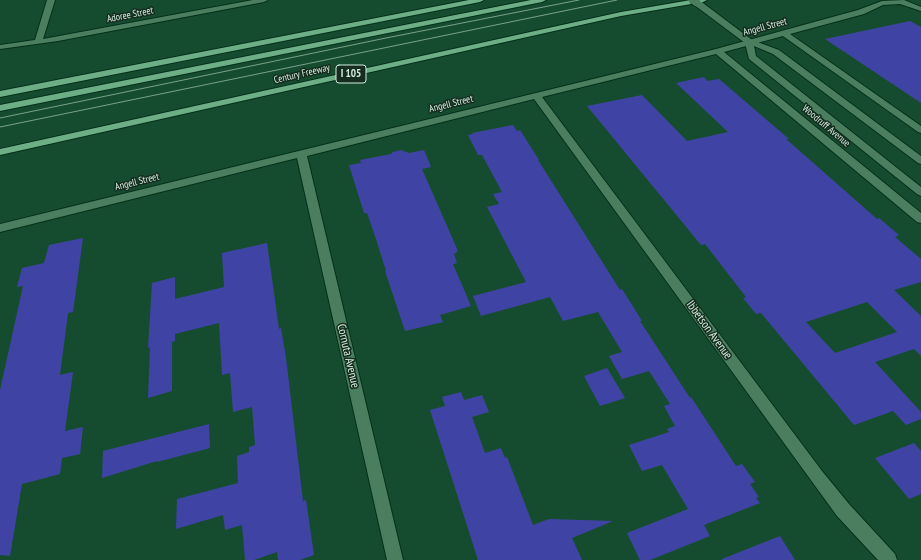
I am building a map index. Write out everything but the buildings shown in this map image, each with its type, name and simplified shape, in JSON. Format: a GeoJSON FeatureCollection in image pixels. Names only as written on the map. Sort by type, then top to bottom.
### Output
{"type":"FeatureCollection","features":[{"type":"Feature","properties":{"kind":"highway"},"geometry":{"type":"LineString","coordinates":[[0,94],[480,0]]}},
{"type":"Feature","properties":{"kind":"highway"},"geometry":{"type":"LineString","coordinates":[[0,108],[542,0]]}},
{"type":"Feature","properties":{"kind":"highway","name":"Century Freeway"},"geometry":{"type":"LineString","coordinates":[[0,152],[621,14],[703,0]]}},
{"type":"Feature","properties":{"kind":"street"},"geometry":{"type":"LineString","coordinates":[[38,42],[51,0]]}},
{"type":"Feature","properties":{"kind":"street","name":"Adoree Street"},"geometry":{"type":"LineString","coordinates":[[0,47],[38,42],[264,0]]}},
{"type":"Feature","properties":{"kind":"street"},"geometry":{"type":"LineString","coordinates":[[693,0],[749,42],[776,52],[921,161]]}},
{"type":"Feature","properties":{"kind":"street"},"geometry":{"type":"LineString","coordinates":[[906,3],[920,0]]}},
{"type":"Feature","properties":{"kind":"street","name":"Angell Street"},"geometry":{"type":"LineString","coordinates":[[0,228],[718,51],[861,12],[882,3],[906,3]]}},
{"type":"Feature","properties":{"kind":"street"},"geometry":{"type":"LineString","coordinates":[[906,3],[921,9]]}},
{"type":"Feature","properties":{"kind":"street"},"geometry":{"type":"LineString","coordinates":[[784,33],[921,130]]}},
{"type":"Feature","properties":{"kind":"street","name":"Woodruff Avenue"},"geometry":{"type":"LineString","coordinates":[[749,42],[752,57],[921,192]]}},
{"type":"Feature","properties":{"kind":"street","name":"Woodruff Avenue"},"geometry":{"type":"LineString","coordinates":[[718,51],[921,219]]}},
{"type":"Feature","properties":{"kind":"street","name":"Ibbetson Avenue"},"geometry":{"type":"LineString","coordinates":[[536,95],[817,476],[844,510],[889,560]]}},
{"type":"Feature","properties":{"kind":"street","name":"Cornuta Avenue"},"geometry":{"type":"LineString","coordinates":[[301,153],[395,560]]}},
{"type":"Feature","properties":{"kind":"tram line"},"geometry":{"type":"LineString","coordinates":[[0,118],[386,38],[579,0]]}},
{"type":"Feature","properties":{"kind":"tram line"},"geometry":{"type":"LineString","coordinates":[[0,127],[617,0]]}}]}
